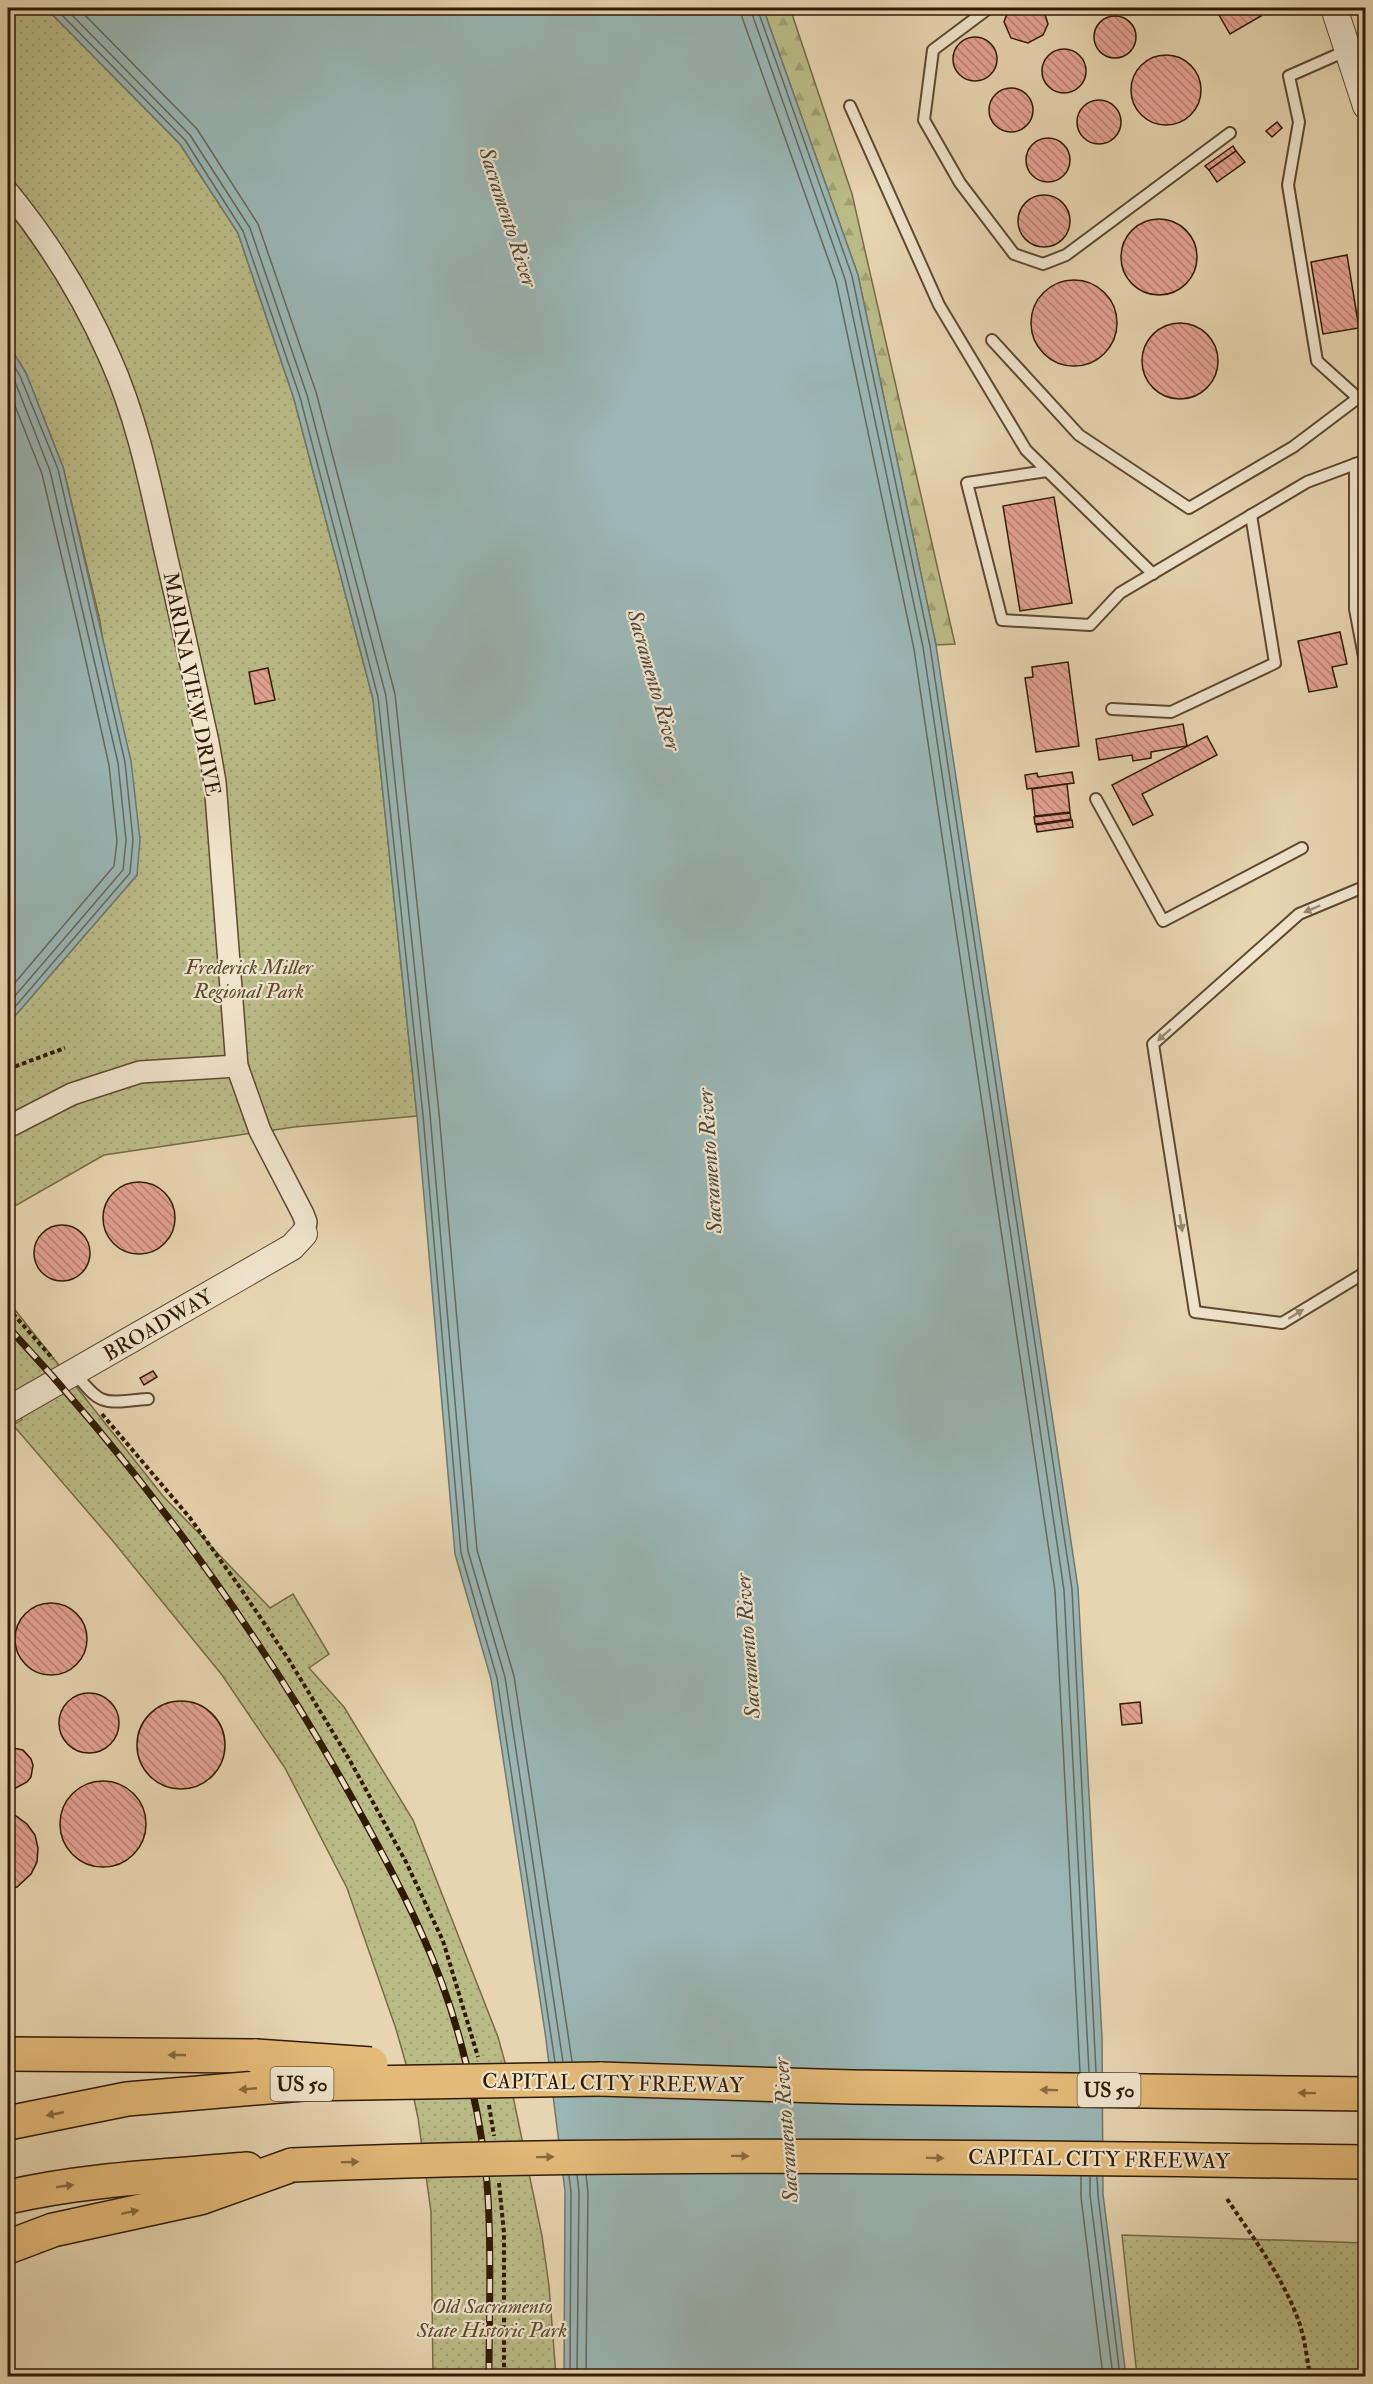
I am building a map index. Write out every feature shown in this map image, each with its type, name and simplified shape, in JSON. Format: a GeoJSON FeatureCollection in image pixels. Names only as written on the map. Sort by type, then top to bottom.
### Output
{"type":"FeatureCollection","features":[{"type":"Feature","properties":{"kind":"highway"},"geometry":{"type":"LineString","coordinates":[[8,2054],[238,2055],[600,2079]]}},
{"type":"Feature","properties":{"kind":"highway","name":"CAPITAL CITY FREEWAY"},"geometry":{"type":"LineString","coordinates":[[8,2123],[127,2099],[303,2084],[600,2079],[852,2087],[1365,2094]]}},
{"type":"Feature","properties":{"kind":"highway","name":"CAPITAL CITY FREEWAY"},"geometry":{"type":"LineString","coordinates":[[8,2197],[36,2190],[108,2181],[292,2165],[454,2158],[724,2156],[1365,2162]]}},
{"type":"Feature","properties":{"kind":"highway"},"geometry":{"type":"LineString","coordinates":[[8,2249],[53,2230],[200,2198],[292,2165]]}},
{"type":"Feature","properties":{"kind":"street"},"geometry":{"type":"LineString","coordinates":[[1334,8],[1364,96]]}},
{"type":"Feature","properties":{"kind":"street","name":"MARINA VIEW DRIVE"},"geometry":{"type":"LineString","coordinates":[[8,192],[55,256],[88,312],[123,392],[148,471],[215,782],[237,1066],[260,1131],[303,1214],[306,1222],[304,1234]]}},
{"type":"Feature","properties":{"kind":"street"},"geometry":{"type":"LineString","coordinates":[[8,1127],[72,1094],[140,1072],[237,1066]]}},
{"type":"Feature","properties":{"kind":"street","name":"BROADWAY"},"geometry":{"type":"LineString","coordinates":[[8,1410],[292,1247],[304,1234]]}},
{"type":"Feature","properties":{"kind":"lane"},"geometry":{"type":"LineString","coordinates":[[989,8],[933,50],[924,120],[960,183],[1014,254],[1043,264],[1066,255],[1230,133]]}},
{"type":"Feature","properties":{"kind":"lane"},"geometry":{"type":"LineString","coordinates":[[992,340],[1079,435],[1189,508],[1293,447],[1362,397],[1317,361],[1288,185],[1299,122],[1289,76],[1348,50]]}},
{"type":"Feature","properties":{"kind":"lane"},"geometry":{"type":"LineString","coordinates":[[850,106],[939,305],[1026,450],[1152,574]]}},
{"type":"Feature","properties":{"kind":"lane"},"geometry":{"type":"LineString","coordinates":[[1047,471],[967,483],[1002,620],[1090,626],[1120,593],[1307,482],[1360,462],[1355,609],[1365,667]]}},
{"type":"Feature","properties":{"kind":"lane"},"geometry":{"type":"LineString","coordinates":[[1112,709],[1171,712],[1275,663],[1251,515]]}},
{"type":"Feature","properties":{"kind":"lane"},"geometry":{"type":"LineString","coordinates":[[1096,799],[1163,921],[1302,848]]}},
{"type":"Feature","properties":{"kind":"lane"},"geometry":{"type":"LineString","coordinates":[[1365,886],[1299,914],[1153,1044],[1195,1312],[1282,1323],[1365,1272]]}},
{"type":"Feature","properties":{"kind":"lane"},"geometry":{"type":"LineString","coordinates":[[71,1375],[100,1400],[112,1402],[148,1399]]}},
{"type":"Feature","properties":{"kind":"path"},"geometry":{"type":"LineString","coordinates":[[8,1068],[65,1048]]}},
{"type":"Feature","properties":{"kind":"path"},"geometry":{"type":"LineString","coordinates":[[8,1308],[71,1375]]}},
{"type":"Feature","properties":{"kind":"path"},"geometry":{"type":"LineString","coordinates":[[98,1409],[190,1518],[239,1586],[289,1660],[349,1759],[406,1862],[443,1941],[471,2028],[479,2061]]}},
{"type":"Feature","properties":{"kind":"path"},"geometry":{"type":"LineString","coordinates":[[487,2095],[495,2140]]}},
{"type":"Feature","properties":{"kind":"path"},"geometry":{"type":"LineString","coordinates":[[498,2175],[504,2233],[504,2376]]}},
{"type":"Feature","properties":{"kind":"path"},"geometry":{"type":"LineString","coordinates":[[1227,2199],[1272,2265],[1288,2294],[1300,2325],[1310,2376]]}},
{"type":"Feature","properties":{"kind":"green space","name":"Frederick Miller Regional Park"},"geometry":{"type":"Polygon","coordinates":[[[8,8],[46,8],[180,144],[238,233],[294,399],[373,699],[417,1116],[294,1127],[104,1155],[8,1210],[8,1024],[137,875],[100,621],[63,467],[26,373],[8,344],[8,8]]]}},
{"type":"Feature","properties":{"kind":"green space"},"geometry":{"type":"Polygon","coordinates":[[[763,8],[790,8],[852,194],[955,644],[936,645],[858,275],[763,8]]]}},
{"type":"Feature","properties":{"kind":"green space","name":"Old Sacramento State Historic Park"},"geometry":{"type":"Polygon","coordinates":[[[8,1301],[163,1496],[270,1608],[293,1594],[329,1654],[309,1668],[344,1707],[413,1820],[498,2037],[509,2077],[542,2236],[549,2286],[556,2376],[433,2376],[431,2212],[418,2118],[396,2029],[347,1888],[285,1768],[222,1675],[112,1540],[13,1425],[22,1420],[15,1393],[8,1385],[8,1301]]]}},
{"type":"Feature","properties":{"kind":"green space"},"geometry":{"type":"Polygon","coordinates":[[[1122,2235],[1365,2243],[1365,2376],[1137,2376],[1122,2235]]]}},
{"type":"Feature","properties":{"kind":"water","name":"Sacramento River"},"geometry":{"type":"Polygon","coordinates":[[[46,8],[763,8],[858,275],[936,645],[1078,1588],[1102,2037],[1103,2194],[1126,2376],[564,2376],[565,2191],[545,2032],[491,1679],[455,1554],[417,1116],[373,699],[294,399],[238,233],[180,144],[46,8]]]}},
{"type":"Feature","properties":{"kind":"water"},"geometry":{"type":"Polygon","coordinates":[[[8,344],[26,373],[63,467],[131,761],[140,840],[137,875],[8,1024],[8,344]]]}},
{"type":"Feature","properties":{"kind":"building"},"geometry":{"type":"Polygon","coordinates":[[[1009,8],[1043,8],[1048,24],[1043,35],[1028,43],[1011,38],[1004,22],[1009,8]]]}},
{"type":"Feature","properties":{"kind":"building"},"geometry":{"type":"Polygon","coordinates":[[[1215,8],[1256,8],[1261,16],[1230,34],[1215,8]]]}},
{"type":"Feature","properties":{"kind":"building"},"geometry":{"type":"Polygon","coordinates":[[[1115,16],[1123,17],[1130,22],[1135,29],[1135,45],[1130,52],[1123,57],[1115,58],[1107,57],[1100,52],[1095,45],[1094,37],[1095,29],[1100,22],[1107,17],[1115,16]]]}},
{"type":"Feature","properties":{"kind":"building"},"geometry":{"type":"Polygon","coordinates":[[[975,37],[991,43],[997,59],[991,75],[975,81],[959,75],[953,59],[959,43],[975,37]]]}},
{"type":"Feature","properties":{"kind":"building"},"geometry":{"type":"Polygon","coordinates":[[[1064,49],[1079,56],[1086,71],[1079,86],[1064,93],[1049,86],[1042,71],[1049,56],[1064,49]]]}},
{"type":"Feature","properties":{"kind":"building"},"geometry":{"type":"Polygon","coordinates":[[[1166,55],[1185,61],[1195,71],[1201,90],[1195,109],[1185,119],[1166,125],[1147,119],[1137,109],[1131,90],[1137,71],[1147,61],[1166,55]]]}},
{"type":"Feature","properties":{"kind":"building"},"geometry":{"type":"Polygon","coordinates":[[[1011,88],[1027,94],[1033,110],[1027,126],[1011,132],[995,126],[989,110],[995,94],[1011,88]]]}},
{"type":"Feature","properties":{"kind":"building"},"geometry":{"type":"Polygon","coordinates":[[[1099,100],[1115,106],[1121,122],[1115,138],[1099,144],[1083,138],[1077,122],[1083,106],[1099,100]]]}},
{"type":"Feature","properties":{"kind":"building"},"geometry":{"type":"Polygon","coordinates":[[[1277,122],[1282,128],[1272,137],[1266,131],[1277,122]]]}},
{"type":"Feature","properties":{"kind":"building"},"geometry":{"type":"Polygon","coordinates":[[[1048,138],[1063,145],[1070,160],[1063,175],[1048,182],[1033,175],[1026,160],[1033,145],[1048,138]]]}},
{"type":"Feature","properties":{"kind":"building"},"geometry":{"type":"Polygon","coordinates":[[[1233,146],[1236,151],[1209,170],[1205,166],[1233,146]]]}},
{"type":"Feature","properties":{"kind":"building"},"geometry":{"type":"Polygon","coordinates":[[[1236,151],[1245,162],[1217,182],[1209,170],[1236,151]]]}},
{"type":"Feature","properties":{"kind":"building"},"geometry":{"type":"Polygon","coordinates":[[[1039,195],[1049,195],[1058,199],[1066,207],[1070,221],[1066,235],[1058,243],[1049,247],[1039,247],[1030,243],[1022,235],[1018,226],[1018,216],[1022,207],[1030,199],[1039,195]]]}},
{"type":"Feature","properties":{"kind":"building"},"geometry":{"type":"Polygon","coordinates":[[[1159,219],[1174,222],[1186,230],[1194,242],[1197,257],[1194,272],[1186,284],[1174,292],[1159,295],[1144,292],[1132,284],[1124,272],[1121,257],[1124,242],[1132,230],[1144,222],[1159,219]]]}},
{"type":"Feature","properties":{"kind":"building"},"geometry":{"type":"Polygon","coordinates":[[[1347,255],[1359,328],[1323,334],[1311,262],[1347,255]]]}},
{"type":"Feature","properties":{"kind":"building"},"geometry":{"type":"Polygon","coordinates":[[[1074,280],[1090,284],[1104,293],[1113,307],[1117,323],[1113,339],[1104,353],[1090,362],[1074,366],[1058,362],[1044,353],[1035,339],[1031,323],[1035,307],[1044,293],[1058,284],[1074,280]]]}},
{"type":"Feature","properties":{"kind":"building"},"geometry":{"type":"Polygon","coordinates":[[[1173,323],[1187,323],[1201,329],[1212,340],[1218,354],[1215,376],[1207,388],[1187,399],[1173,399],[1159,393],[1148,382],[1142,368],[1142,354],[1148,340],[1159,329],[1173,323]]]}},
{"type":"Feature","properties":{"kind":"building"},"geometry":{"type":"Polygon","coordinates":[[[1054,497],[1072,603],[1020,611],[1003,506],[1054,497]]]}},
{"type":"Feature","properties":{"kind":"building"},"geometry":{"type":"Polygon","coordinates":[[[1340,632],[1347,664],[1332,667],[1337,687],[1309,692],[1298,641],[1340,632]]]}},
{"type":"Feature","properties":{"kind":"building"},"geometry":{"type":"Polygon","coordinates":[[[1068,662],[1079,746],[1036,752],[1025,678],[1033,677],[1032,667],[1068,662]]]}},
{"type":"Feature","properties":{"kind":"building"},"geometry":{"type":"Polygon","coordinates":[[[268,668],[275,700],[255,704],[249,672],[268,668]]]}},
{"type":"Feature","properties":{"kind":"building"},"geometry":{"type":"Polygon","coordinates":[[[1183,724],[1187,746],[1151,752],[1151,758],[1133,761],[1132,755],[1099,760],[1096,739],[1183,724]]]}},
{"type":"Feature","properties":{"kind":"building"},"geometry":{"type":"Polygon","coordinates":[[[1207,736],[1217,755],[1142,794],[1153,815],[1133,825],[1112,785],[1207,736]]]}},
{"type":"Feature","properties":{"kind":"building"},"geometry":{"type":"Polygon","coordinates":[[[1072,772],[1074,783],[1027,789],[1025,775],[1037,773],[1038,777],[1072,772]]]}},
{"type":"Feature","properties":{"kind":"building"},"geometry":{"type":"Polygon","coordinates":[[[1067,784],[1070,812],[1035,816],[1032,789],[1067,784]]]}},
{"type":"Feature","properties":{"kind":"building"},"geometry":{"type":"Polygon","coordinates":[[[1070,813],[1071,819],[1035,824],[1034,817],[1070,813]]]}},
{"type":"Feature","properties":{"kind":"building"},"geometry":{"type":"Polygon","coordinates":[[[1072,820],[1073,827],[1037,832],[1036,825],[1072,820]]]}},
{"type":"Feature","properties":{"kind":"building"},"geometry":{"type":"Polygon","coordinates":[[[146,1182],[165,1192],[173,1204],[175,1218],[173,1232],[165,1244],[153,1252],[132,1254],[113,1244],[105,1232],[103,1211],[113,1192],[125,1184],[146,1182]]]}},
{"type":"Feature","properties":{"kind":"building"},"geometry":{"type":"Polygon","coordinates":[[[62,1225],[77,1230],[85,1238],[90,1253],[85,1268],[77,1276],[62,1281],[47,1276],[39,1268],[34,1253],[39,1238],[47,1230],[62,1225]]]}},
{"type":"Feature","properties":{"kind":"building"},"geometry":{"type":"Polygon","coordinates":[[[153,1371],[157,1377],[144,1385],[140,1378],[153,1371]]]}},
{"type":"Feature","properties":{"kind":"building"},"geometry":{"type":"Polygon","coordinates":[[[51,1603],[65,1606],[77,1613],[84,1625],[87,1639],[84,1653],[77,1665],[65,1672],[51,1675],[37,1672],[25,1665],[18,1653],[15,1639],[18,1625],[25,1613],[37,1606],[51,1603]]]}},
{"type":"Feature","properties":{"kind":"building"},"geometry":{"type":"Polygon","coordinates":[[[89,1693],[106,1698],[114,1706],[119,1723],[114,1740],[106,1748],[89,1753],[72,1748],[64,1740],[59,1723],[64,1706],[72,1698],[89,1693]]]}},
{"type":"Feature","properties":{"kind":"building"},"geometry":{"type":"Polygon","coordinates":[[[181,1701],[206,1708],[218,1720],[225,1745],[218,1770],[206,1782],[181,1789],[156,1782],[144,1770],[137,1745],[144,1720],[156,1708],[181,1701]]]}},
{"type":"Feature","properties":{"kind":"building"},"geometry":{"type":"Polygon","coordinates":[[[1140,1702],[1142,1723],[1122,1725],[1120,1704],[1140,1702]]]}},
{"type":"Feature","properties":{"kind":"building"},"geometry":{"type":"Polygon","coordinates":[[[8,1747],[23,1750],[33,1765],[31,1777],[14,1789],[8,1788],[8,1747]]]}},
{"type":"Feature","properties":{"kind":"building"},"geometry":{"type":"Polygon","coordinates":[[[103,1781],[119,1785],[133,1794],[142,1808],[146,1824],[142,1840],[133,1854],[119,1863],[103,1867],[87,1863],[73,1854],[64,1840],[60,1824],[64,1808],[73,1794],[87,1785],[103,1781]]]}},
{"type":"Feature","properties":{"kind":"building"},"geometry":{"type":"Polygon","coordinates":[[[8,1814],[16,1816],[27,1824],[35,1835],[38,1848],[37,1862],[31,1874],[17,1887],[8,1889],[8,1814]]]}},
{"type":"Feature","properties":{"kind":"railway"},"geometry":{"type":"LineString","coordinates":[[8,1327],[59,1384],[156,1501],[245,1625],[327,1754],[379,1847],[420,1929],[452,2014],[466,2065],[480,2132],[489,2221],[489,2376]]}}]}
